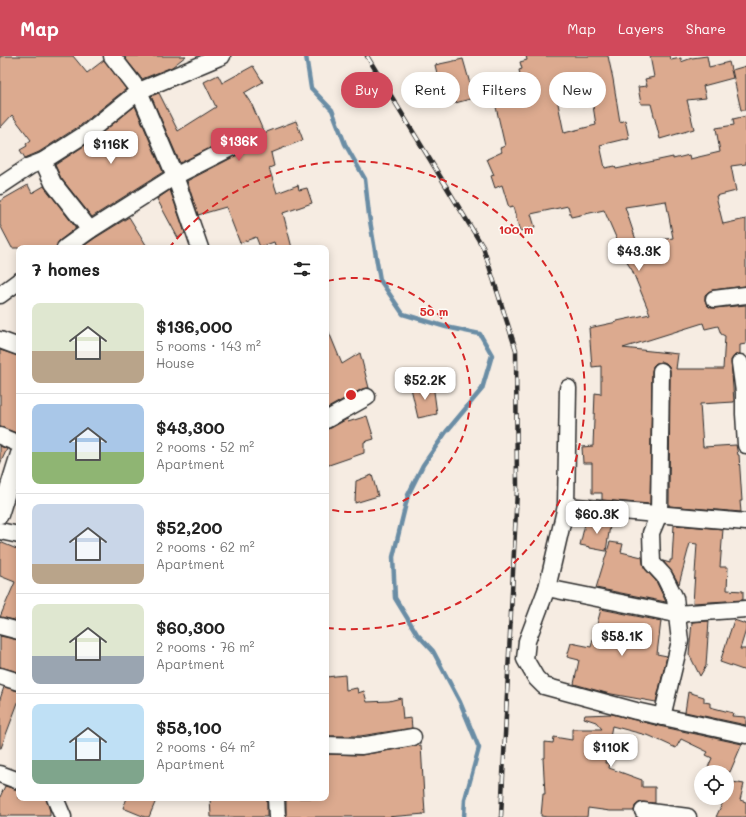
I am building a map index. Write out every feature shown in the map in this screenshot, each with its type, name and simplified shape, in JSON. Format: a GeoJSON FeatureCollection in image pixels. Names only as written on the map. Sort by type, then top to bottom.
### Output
{"type":"FeatureCollection","features":[{"type":"Feature","properties":{"kind":"street"},"geometry":{"type":"LineString","coordinates":[[112,56],[140,91],[175,176],[199,245]]}},
{"type":"Feature","properties":{"kind":"street"},"geometry":{"type":"LineString","coordinates":[[0,186],[30,166],[43,161],[87,133],[140,91],[222,56]]}},
{"type":"Feature","properties":{"kind":"street"},"geometry":{"type":"LineString","coordinates":[[69,245],[175,176],[244,141]]}},
{"type":"Feature","properties":{"kind":"street"},"geometry":{"type":"LineString","coordinates":[[43,161],[54,183],[90,230]]}},
{"type":"Feature","properties":{"kind":"street"},"geometry":{"type":"LineString","coordinates":[[0,295],[16,283]]}},
{"type":"Feature","properties":{"kind":"street"},"geometry":{"type":"LineString","coordinates":[[714,299],[746,295]]}},
{"type":"Feature","properties":{"kind":"street"},"geometry":{"type":"LineString","coordinates":[[0,340],[16,346]]}},
{"type":"Feature","properties":{"kind":"street"},"geometry":{"type":"LineString","coordinates":[[740,363],[744,392],[746,445]]}},
{"type":"Feature","properties":{"kind":"street"},"geometry":{"type":"LineString","coordinates":[[661,371],[659,514],[651,533],[652,563],[664,576],[675,598],[680,641],[662,717]]}},
{"type":"Feature","properties":{"kind":"street"},"geometry":{"type":"LineString","coordinates":[[568,388],[566,506],[547,588],[527,641],[525,659],[536,678],[544,686],[636,711],[746,735]]}},
{"type":"Feature","properties":{"kind":"street"},"geometry":{"type":"LineString","coordinates":[[329,418],[367,397]]}},
{"type":"Feature","properties":{"kind":"street"},"geometry":{"type":"LineString","coordinates":[[0,436],[16,443]]}},
{"type":"Feature","properties":{"kind":"street"},"geometry":{"type":"LineString","coordinates":[[0,515],[16,464]]}},
{"type":"Feature","properties":{"kind":"street"},"geometry":{"type":"LineString","coordinates":[[566,506],[746,522]]}},
{"type":"Feature","properties":{"kind":"street"},"geometry":{"type":"LineString","coordinates":[[0,531],[16,534]]}},
{"type":"Feature","properties":{"kind":"street"},"geometry":{"type":"LineString","coordinates":[[547,588],[676,614],[746,609]]}},
{"type":"Feature","properties":{"kind":"street"},"geometry":{"type":"LineString","coordinates":[[0,626],[16,630]]}},
{"type":"Feature","properties":{"kind":"street"},"geometry":{"type":"LineString","coordinates":[[0,676],[16,681]]}},
{"type":"Feature","properties":{"kind":"street"},"geometry":{"type":"LineString","coordinates":[[329,745],[361,746],[412,737]]}},
{"type":"Feature","properties":{"kind":"street"},"geometry":{"type":"LineString","coordinates":[[0,774],[16,780]]}},
{"type":"Feature","properties":{"kind":"street"},"geometry":{"type":"LineString","coordinates":[[56,801],[63,817]]}},
{"type":"Feature","properties":{"kind":"street"},"geometry":{"type":"LineString","coordinates":[[276,801],[277,817]]}},
{"type":"Feature","properties":{"kind":"street"},"geometry":{"type":"LineString","coordinates":[[643,811],[688,817]]}},
{"type":"Feature","properties":{"kind":"building"},"geometry":{"type":"Polygon","coordinates":[[[0,56],[73,56],[87,73],[104,60],[126,89],[81,125],[39,152],[25,158],[20,150],[27,146],[26,144],[31,140],[12,115],[0,128],[0,56]]]}},
{"type":"Feature","properties":{"kind":"building"},"geometry":{"type":"Polygon","coordinates":[[[127,56],[186,56],[172,67],[142,79],[125,58],[127,56]]]}},
{"type":"Feature","properties":{"kind":"building"},"geometry":{"type":"Polygon","coordinates":[[[526,56],[608,56],[620,122],[625,120],[629,138],[600,145],[605,168],[615,166],[616,169],[689,155],[690,159],[720,152],[716,128],[734,125],[733,119],[746,116],[746,164],[731,166],[736,191],[716,196],[723,224],[746,219],[746,286],[712,290],[705,295],[705,300],[707,305],[711,308],[746,305],[746,344],[740,345],[740,354],[735,355],[731,360],[734,402],[700,404],[703,447],[736,445],[739,455],[742,501],[740,501],[741,512],[669,506],[670,371],[669,366],[662,362],[656,363],[653,366],[652,371],[650,504],[602,500],[602,493],[592,493],[592,463],[583,463],[582,447],[593,446],[595,393],[601,394],[601,366],[592,367],[589,328],[650,314],[632,270],[628,264],[620,241],[618,242],[604,210],[571,217],[568,206],[531,214],[535,227],[520,231],[513,207],[509,208],[502,185],[495,188],[491,176],[494,175],[487,159],[502,152],[500,148],[505,146],[496,108],[541,108],[541,72],[519,72],[519,70],[522,69],[520,62],[527,60],[526,56]],[[666,201],[625,207],[637,243],[673,238],[666,201]],[[703,323],[623,348],[678,354],[676,369],[723,369],[725,336],[721,334],[718,326],[705,329],[703,323]]]}},
{"type":"Feature","properties":{"kind":"building"},"geometry":{"type":"Polygon","coordinates":[[[650,56],[670,56],[671,60],[681,58],[681,62],[692,58],[707,56],[709,67],[729,62],[733,78],[703,86],[706,98],[687,100],[694,129],[660,139],[651,104],[641,104],[638,87],[647,86],[645,79],[654,77],[650,56]]]}},
{"type":"Feature","properties":{"kind":"building"},"geometry":{"type":"Polygon","coordinates":[[[463,59],[468,77],[468,100],[460,102],[460,72],[437,72],[435,65],[463,59]]]}},
{"type":"Feature","properties":{"kind":"building"},"geometry":{"type":"Polygon","coordinates":[[[253,66],[263,82],[244,93],[252,105],[264,133],[296,121],[303,140],[271,153],[274,166],[269,168],[277,193],[298,185],[299,190],[307,188],[312,203],[283,213],[291,245],[275,245],[274,242],[266,245],[259,245],[256,237],[240,243],[226,207],[198,215],[187,181],[249,149],[252,146],[252,136],[245,132],[240,133],[180,163],[151,96],[159,93],[178,131],[216,107],[204,82],[218,75],[222,83],[253,66]]]}},
{"type":"Feature","properties":{"kind":"building"},"geometry":{"type":"Polygon","coordinates":[[[746,66],[746,110],[741,110],[732,70],[746,66]]]}},
{"type":"Feature","properties":{"kind":"building"},"geometry":{"type":"Polygon","coordinates":[[[135,106],[163,172],[92,217],[61,178],[55,165],[93,140],[135,106]]]}},
{"type":"Feature","properties":{"kind":"building"},"geometry":{"type":"Polygon","coordinates":[[[28,185],[32,193],[44,186],[76,228],[59,241],[57,245],[16,245],[16,248],[12,248],[0,225],[0,201],[28,185]]]}},
{"type":"Feature","properties":{"kind":"building"},"geometry":{"type":"Polygon","coordinates":[[[170,190],[185,233],[178,238],[157,199],[170,190]]]}},
{"type":"Feature","properties":{"kind":"building"},"geometry":{"type":"Polygon","coordinates":[[[129,217],[146,245],[85,245],[129,217]]]}},
{"type":"Feature","properties":{"kind":"building"},"geometry":{"type":"Polygon","coordinates":[[[329,332],[342,364],[360,353],[369,388],[362,389],[329,407],[329,332]]]}},
{"type":"Feature","properties":{"kind":"building"},"geometry":{"type":"Polygon","coordinates":[[[0,350],[16,355],[16,433],[0,427],[0,350]]]}},
{"type":"Feature","properties":{"kind":"building"},"geometry":{"type":"Polygon","coordinates":[[[433,384],[437,414],[418,418],[411,388],[433,384]]]}},
{"type":"Feature","properties":{"kind":"building"},"geometry":{"type":"Polygon","coordinates":[[[367,416],[374,439],[364,442],[364,453],[329,465],[329,428],[347,419],[348,422],[367,416]]]}},
{"type":"Feature","properties":{"kind":"building"},"geometry":{"type":"Polygon","coordinates":[[[0,446],[7,449],[0,464],[0,446]]]}},
{"type":"Feature","properties":{"kind":"building"},"geometry":{"type":"Polygon","coordinates":[[[372,475],[378,496],[355,503],[356,481],[372,475]]]}},
{"type":"Feature","properties":{"kind":"building"},"geometry":{"type":"Polygon","coordinates":[[[602,519],[611,520],[606,551],[580,545],[585,524],[594,525],[595,520],[602,521],[602,519]]]}},
{"type":"Feature","properties":{"kind":"building"},"geometry":{"type":"Polygon","coordinates":[[[674,525],[723,529],[720,567],[728,567],[727,590],[743,591],[743,600],[693,603],[697,544],[690,543],[679,584],[663,561],[670,563],[670,560],[672,560],[674,525]]]}},
{"type":"Feature","properties":{"kind":"building"},"geometry":{"type":"Polygon","coordinates":[[[0,542],[16,549],[16,620],[0,617],[15,582],[0,576],[0,542]]]}},
{"type":"Feature","properties":{"kind":"building"},"geometry":{"type":"Polygon","coordinates":[[[610,542],[623,544],[621,552],[642,557],[645,569],[656,581],[666,602],[596,588],[610,542]]]}},
{"type":"Feature","properties":{"kind":"building"},"geometry":{"type":"Polygon","coordinates":[[[601,609],[661,621],[657,654],[667,656],[656,702],[606,693],[574,684],[579,660],[567,657],[571,643],[591,647],[601,609]]]}},
{"type":"Feature","properties":{"kind":"building"},"geometry":{"type":"Polygon","coordinates":[[[734,620],[746,624],[746,630],[740,649],[746,649],[746,671],[720,662],[734,620]]]}},
{"type":"Feature","properties":{"kind":"building"},"geometry":{"type":"Polygon","coordinates":[[[709,621],[706,666],[700,676],[689,654],[692,622],[709,621]]]}},
{"type":"Feature","properties":{"kind":"building"},"geometry":{"type":"Polygon","coordinates":[[[0,636],[16,639],[16,671],[0,667],[0,636]]]}},
{"type":"Feature","properties":{"kind":"building"},"geometry":{"type":"Polygon","coordinates":[[[345,675],[346,690],[357,688],[358,693],[364,691],[367,702],[389,701],[401,698],[403,719],[411,718],[412,728],[360,736],[329,736],[329,677],[345,675]]]}},
{"type":"Feature","properties":{"kind":"building"},"geometry":{"type":"Polygon","coordinates":[[[4,687],[16,690],[16,708],[1,748],[0,748],[0,699],[4,687]]]}},
{"type":"Feature","properties":{"kind":"building"},"geometry":{"type":"Polygon","coordinates":[[[688,692],[704,697],[704,702],[710,703],[710,707],[733,713],[732,716],[746,717],[746,725],[685,712],[688,692]]]}},
{"type":"Feature","properties":{"kind":"building"},"geometry":{"type":"Polygon","coordinates":[[[612,714],[742,744],[733,765],[709,765],[712,758],[706,755],[708,752],[681,739],[676,748],[650,736],[612,726],[605,763],[610,763],[609,768],[642,780],[642,787],[655,787],[655,803],[640,802],[635,806],[634,811],[610,811],[588,808],[587,817],[541,816],[543,794],[545,794],[543,758],[545,758],[545,742],[553,743],[554,737],[572,740],[572,729],[602,729],[596,722],[584,718],[585,715],[612,714]]]}},
{"type":"Feature","properties":{"kind":"building"},"geometry":{"type":"Polygon","coordinates":[[[421,745],[425,814],[388,817],[286,817],[286,801],[329,801],[329,754],[362,755],[421,745]]]}},
{"type":"Feature","properties":{"kind":"building"},"geometry":{"type":"Polygon","coordinates":[[[734,782],[744,784],[740,800],[746,802],[746,817],[716,817],[722,805],[734,805],[734,782]]]}},
{"type":"Feature","properties":{"kind":"building"},"geometry":{"type":"Polygon","coordinates":[[[5,786],[16,789],[16,801],[47,801],[50,816],[0,816],[0,797],[5,786]]]}},
{"type":"Feature","properties":{"kind":"building"},"geometry":{"type":"Polygon","coordinates":[[[126,801],[156,801],[149,817],[145,817],[123,808],[126,801]]]}},
{"type":"Feature","properties":{"kind":"building"},"geometry":{"type":"Polygon","coordinates":[[[210,801],[267,801],[267,817],[211,817],[210,801]]]}},
{"type":"Feature","properties":{"kind":"waterway"},"geometry":{"type":"LineString","coordinates":[[306,56],[311,88],[332,110],[345,144],[365,179],[369,215],[380,280],[403,314],[446,327],[480,334],[492,355],[482,389],[446,432],[423,465],[408,495],[393,557],[395,598],[417,634],[433,651],[460,702],[479,748],[465,799],[464,817]]}},
{"type":"Feature","properties":{"kind":"railway"},"geometry":{"type":"LineString","coordinates":[[367,56],[483,247],[516,350],[517,490],[501,817]]}}]}
